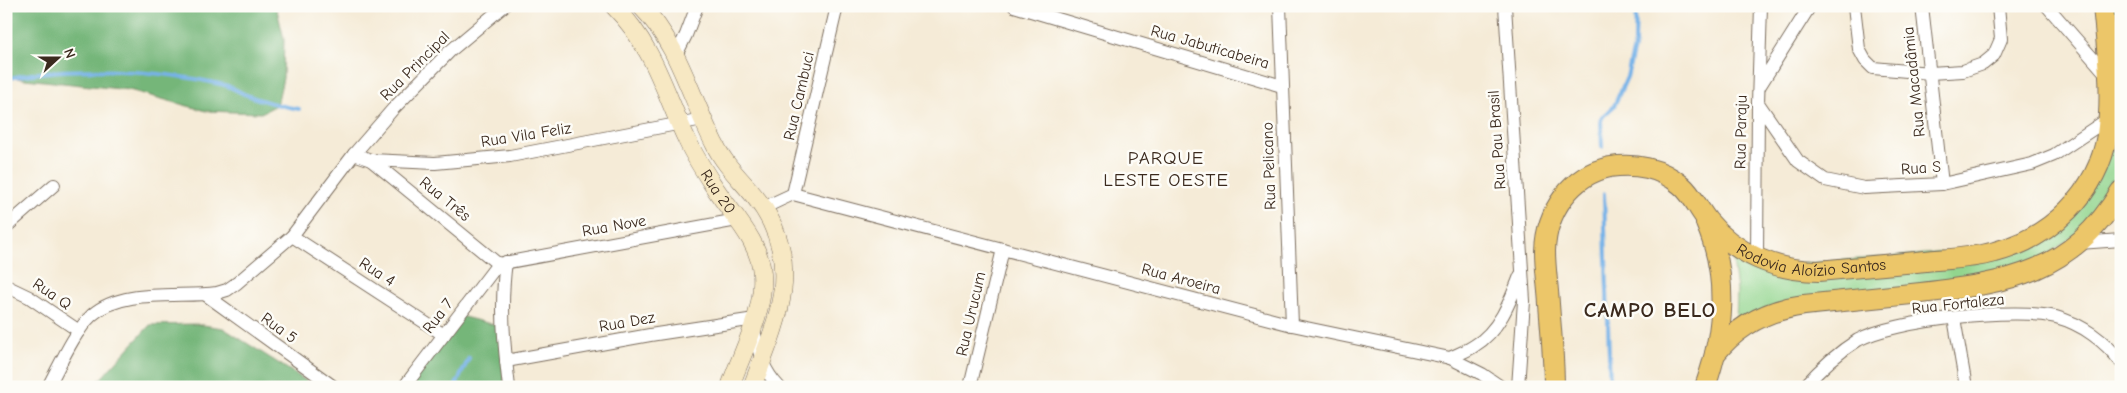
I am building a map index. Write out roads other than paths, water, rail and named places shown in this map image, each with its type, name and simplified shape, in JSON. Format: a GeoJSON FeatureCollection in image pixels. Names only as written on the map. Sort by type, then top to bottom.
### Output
{"type":"FeatureCollection","features":[{"type":"Feature","properties":{"kind":"main road","name":"Rodovia Aloízio Santos"},"geometry":{"type":"LineString","coordinates":[[1554,387],[1545,249],[1552,216],[1564,196],[1582,179],[1593,173],[1617,166],[1641,166],[1662,173],[1681,185],[1696,202],[1702,214],[1732,244],[1757,258],[1785,268],[1818,271],[1979,255],[2010,247],[2025,241],[2066,214],[2082,194],[2101,160],[2110,95],[2103,6]]}},
{"type":"Feature","properties":{"kind":"main road"},"geometry":{"type":"LineString","coordinates":[[1714,354],[1724,342],[1748,323],[1782,309],[1989,284],[2034,271],[2079,243],[2096,225],[2121,191]]}},
{"type":"Feature","properties":{"kind":"main road"},"geometry":{"type":"LineString","coordinates":[[1702,214],[1716,252],[1722,291],[1720,322],[1705,387]]}},
{"type":"Feature","properties":{"kind":"street","name":"Rua Principal"},"geometry":{"type":"LineString","coordinates":[[48,387],[79,331],[90,316],[103,307],[116,301],[131,298],[206,295],[227,290],[292,236],[354,154],[393,109],[450,52],[504,6]]}},
{"type":"Feature","properties":{"kind":"street","name":"Rua 20"},"geometry":{"type":"LineString","coordinates":[[614,6],[647,49],[697,160],[755,246],[761,263],[763,286],[754,322],[730,387]]}},
{"type":"Feature","properties":{"kind":"street","name":"Rua 20"},"geometry":{"type":"LineString","coordinates":[[641,6],[654,20],[676,55],[703,119],[725,163],[763,208],[776,231],[784,282],[781,307],[774,331],[752,387]]}},
{"type":"Feature","properties":{"kind":"street"},"geometry":{"type":"LineString","coordinates":[[676,55],[697,6]]}},
{"type":"Feature","properties":{"kind":"street","name":"Rua Cambuci"},"geometry":{"type":"LineString","coordinates":[[793,194],[837,6]]}},
{"type":"Feature","properties":{"kind":"street","name":"Rua Jabuticabeira"},"geometry":{"type":"LineString","coordinates":[[1014,6],[1282,86]]}},
{"type":"Feature","properties":{"kind":"street","name":"Rua Pelicano"},"geometry":{"type":"LineString","coordinates":[[1280,6],[1292,325]]}},
{"type":"Feature","properties":{"kind":"street","name":"Rua Pau Brasil"},"geometry":{"type":"LineString","coordinates":[[1505,6],[1524,301],[1518,387]]}},
{"type":"Feature","properties":{"kind":"street","name":"Rua Paraju"},"geometry":{"type":"LineString","coordinates":[[1757,258],[1758,89],[1761,6]]}},
{"type":"Feature","properties":{"kind":"street"},"geometry":{"type":"LineString","coordinates":[[1758,89],[1810,6]]}},
{"type":"Feature","properties":{"kind":"street"},"geometry":{"type":"LineString","coordinates":[[1854,6],[1859,49],[1865,60],[1873,68],[1930,73],[1963,71],[1983,64],[1994,56],[2001,39],[1998,6]]}},
{"type":"Feature","properties":{"kind":"street","name":"Rua Macadâmia"},"geometry":{"type":"LineString","coordinates":[[1922,6],[1942,184]]}},
{"type":"Feature","properties":{"kind":"street"},"geometry":{"type":"LineString","coordinates":[[2047,6],[2109,77]]}},
{"type":"Feature","properties":{"kind":"street","name":"Rua S"},"geometry":{"type":"LineString","coordinates":[[1758,103],[1798,161],[1825,180],[1864,188],[1942,184],[2032,164],[2054,155],[2108,119]]}},
{"type":"Feature","properties":{"kind":"street","name":"Rua Vila Feliz"},"geometry":{"type":"LineString","coordinates":[[354,154],[371,160],[435,163],[510,156],[703,119]]}},
{"type":"Feature","properties":{"kind":"street","name":"Rua Três"},"geometry":{"type":"LineString","coordinates":[[371,160],[502,263]]}},
{"type":"Feature","properties":{"kind":"street"},"geometry":{"type":"LineString","coordinates":[[6,227],[54,185]]}},
{"type":"Feature","properties":{"kind":"street"},"geometry":{"type":"LineString","coordinates":[[763,208],[793,194]]}},
{"type":"Feature","properties":{"kind":"street","name":"Rua Aroeira"},"geometry":{"type":"LineString","coordinates":[[793,194],[1292,325],[1450,358],[1482,374],[1501,387]]}},
{"type":"Feature","properties":{"kind":"street","name":"Rua Nove"},"geometry":{"type":"LineString","coordinates":[[502,263],[737,220]]}},
{"type":"Feature","properties":{"kind":"street","name":"Rua 4"},"geometry":{"type":"LineString","coordinates":[[292,236],[444,335]]}},
{"type":"Feature","properties":{"kind":"street"},"geometry":{"type":"LineString","coordinates":[[2079,243],[2121,240]]}},
{"type":"Feature","properties":{"kind":"street","name":"Rua Urucum"},"geometry":{"type":"LineString","coordinates":[[970,387],[1003,249]]}},
{"type":"Feature","properties":{"kind":"street"},"geometry":{"type":"LineString","coordinates":[[502,263],[502,292],[509,387]]}},
{"type":"Feature","properties":{"kind":"street","name":"Rua 7"},"geometry":{"type":"LineString","coordinates":[[404,387],[502,263]]}},
{"type":"Feature","properties":{"kind":"street"},"geometry":{"type":"LineString","coordinates":[[1450,358],[1475,346],[1496,326],[1510,302],[1522,271]]}},
{"type":"Feature","properties":{"kind":"street","name":"Rua Q"},"geometry":{"type":"LineString","coordinates":[[6,286],[29,297],[79,331]]}},
{"type":"Feature","properties":{"kind":"street","name":"Rua 5"},"geometry":{"type":"LineString","coordinates":[[206,295],[334,387]]}},
{"type":"Feature","properties":{"kind":"street","name":"Rua Fortaleza"},"geometry":{"type":"LineString","coordinates":[[1804,387],[1828,361],[1859,340],[1884,330],[1954,318],[2025,313],[2057,317],[2094,334],[2121,362]]}},
{"type":"Feature","properties":{"kind":"street"},"geometry":{"type":"LineString","coordinates":[[1954,318],[1966,387]]}},
{"type":"Feature","properties":{"kind":"street"},"geometry":{"type":"LineString","coordinates":[[754,322],[761,362],[769,376],[779,387]]}},
{"type":"Feature","properties":{"kind":"street","name":"Rua Dez"},"geometry":{"type":"LineString","coordinates":[[506,360],[650,335],[754,322]]}},
{"type":"Feature","properties":{"kind":"waterway"},"geometry":{"type":"LineString","coordinates":[[1602,147],[1601,120],[1614,106],[1627,77],[1635,43],[1636,6]]}},
{"type":"Feature","properties":{"kind":"waterway"},"geometry":{"type":"LineString","coordinates":[[6,79],[56,71],[141,72],[196,79],[223,85],[258,99],[299,109]]}},
{"type":"Feature","properties":{"kind":"waterway"},"geometry":{"type":"LineString","coordinates":[[1604,194],[1610,387]]}},
{"type":"Feature","properties":{"kind":"waterway"},"geometry":{"type":"LineString","coordinates":[[455,387],[469,358]]}},
{"type":"Feature","properties":{"kind":"district","name":"PARQUE LESTE OESTE"},"geometry":{"type":"Point","coordinates":[1166,169]}},
{"type":"Feature","properties":{"kind":"district","name":"CAMPO BELO"},"geometry":{"type":"Point","coordinates":[1650,310]}}]}
